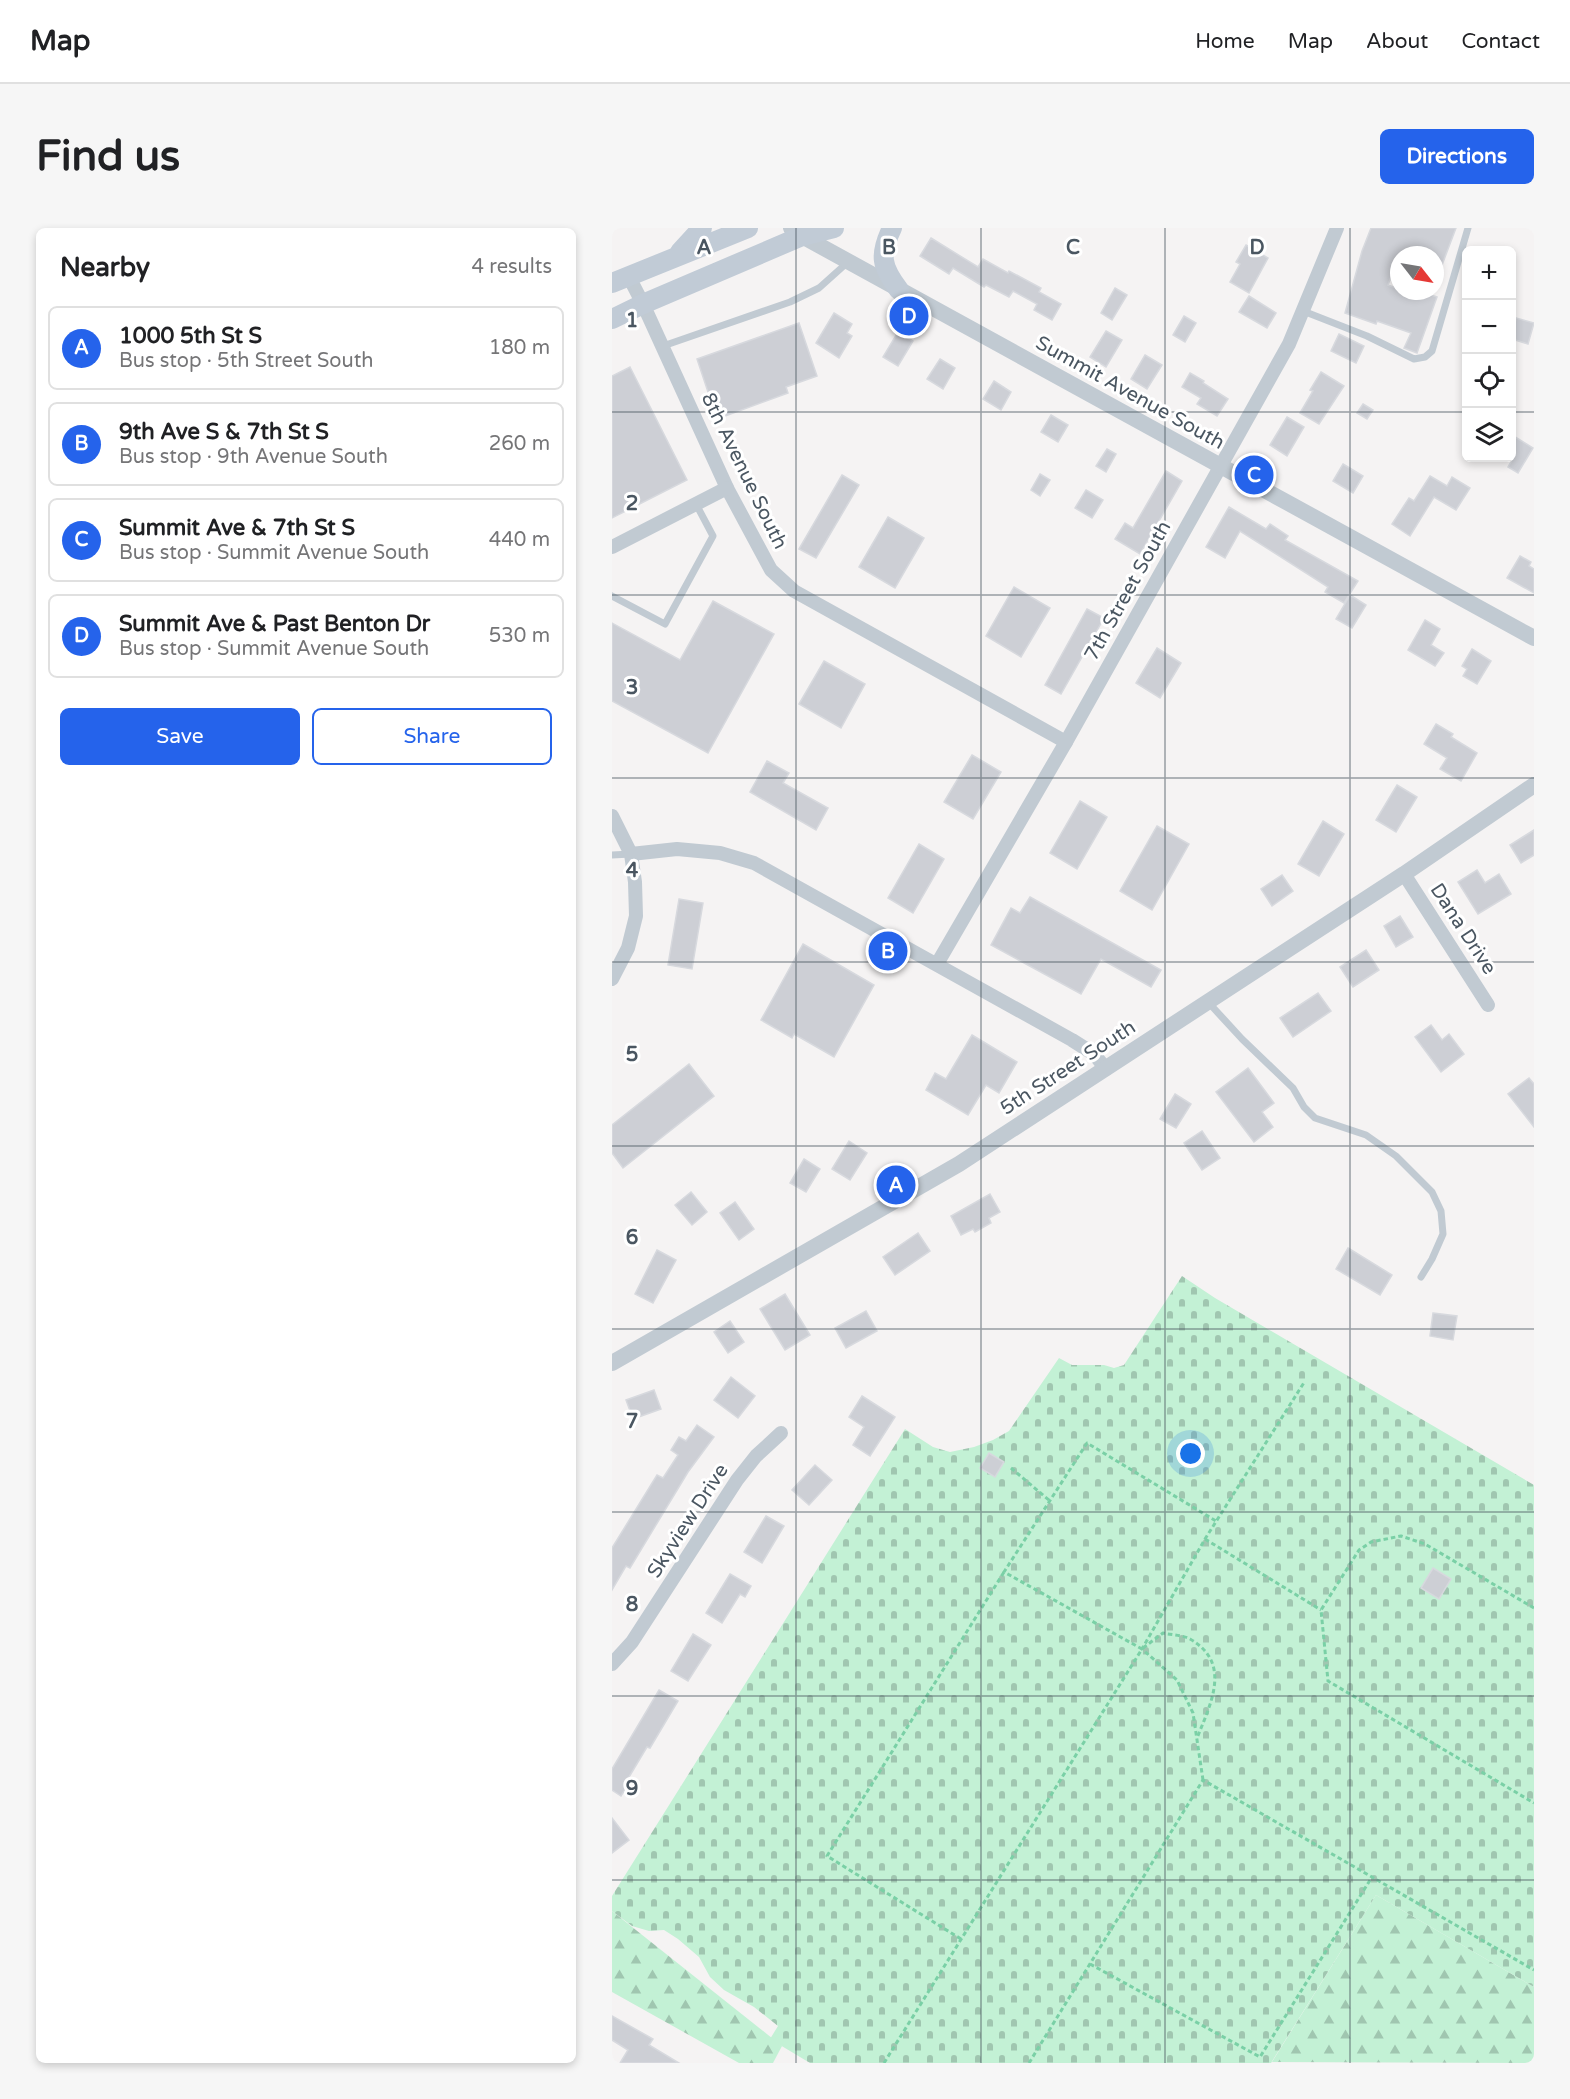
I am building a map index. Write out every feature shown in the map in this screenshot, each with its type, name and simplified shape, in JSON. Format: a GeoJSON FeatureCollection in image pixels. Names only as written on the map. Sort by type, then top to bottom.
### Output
{"type":"FeatureCollection","features":[{"type":"Feature","properties":{"kind":"main road"},"geometry":{"type":"LineString","coordinates":[[675,256],[702,228]]}},
{"type":"Feature","properties":{"kind":"main road"},"geometry":{"type":"LineString","coordinates":[[620,279],[748,228]]}},
{"type":"Feature","properties":{"kind":"main road"},"geometry":{"type":"LineString","coordinates":[[612,319],[797,232],[834,228]]}},
{"type":"Feature","properties":{"kind":"main road"},"geometry":{"type":"LineString","coordinates":[[892,228],[884,245],[883,261],[888,276],[899,290]]}},
{"type":"Feature","properties":{"kind":"street","name":"7th Street South"},"geometry":{"type":"LineString","coordinates":[[937,964],[1066,742],[1289,344],[1337,228]]}},
{"type":"Feature","properties":{"kind":"street","name":"Summit Avenue South"},"geometry":{"type":"LineString","coordinates":[[797,232],[1534,638]]}},
{"type":"Feature","properties":{"kind":"street","name":"8th Avenue South"},"geometry":{"type":"LineString","coordinates":[[620,279],[643,304],[727,488],[771,570],[794,591],[1066,742]]}},
{"type":"Feature","properties":{"kind":"street"},"geometry":{"type":"LineString","coordinates":[[612,547],[727,488]]}},
{"type":"Feature","properties":{"kind":"street","name":"5th Street South"},"geometry":{"type":"LineString","coordinates":[[612,1364],[959,1164],[1404,874],[1534,785]]}},
{"type":"Feature","properties":{"kind":"street"},"geometry":{"type":"LineString","coordinates":[[612,816],[631,854],[636,916],[628,948],[612,979]]}},
{"type":"Feature","properties":{"kind":"street"},"geometry":{"type":"LineString","coordinates":[[631,854],[677,849],[720,853],[754,863],[1072,1040],[1094,1054],[1106,1069]]}},
{"type":"Feature","properties":{"kind":"street","name":"Dana Drive"},"geometry":{"type":"LineString","coordinates":[[1404,874],[1488,1005]]}},
{"type":"Feature","properties":{"kind":"street","name":"Skyview Drive"},"geometry":{"type":"LineString","coordinates":[[612,1664],[632,1642],[737,1480],[756,1456],[781,1433]]}},
{"type":"Feature","properties":{"kind":"lane"},"geometry":{"type":"LineString","coordinates":[[1303,310],[1367,336],[1414,359],[1425,357],[1432,351],[1468,228]]}},
{"type":"Feature","properties":{"kind":"lane"},"geometry":{"type":"LineString","coordinates":[[663,346],[790,302],[819,288],[848,262]]}},
{"type":"Feature","properties":{"kind":"lane"},"geometry":{"type":"LineString","coordinates":[[612,596],[665,624],[712,536],[696,504]]}},
{"type":"Feature","properties":{"kind":"lane"},"geometry":{"type":"LineString","coordinates":[[612,855],[631,854]]}},
{"type":"Feature","properties":{"kind":"lane"},"geometry":{"type":"LineString","coordinates":[[1208,1002],[1242,1039],[1293,1088],[1304,1107],[1315,1118],[1366,1135],[1396,1156],[1432,1192],[1441,1211],[1443,1234],[1432,1259],[1421,1276]]}},
{"type":"Feature","properties":{"kind":"path"},"geometry":{"type":"LineString","coordinates":[[884,2063],[1142,1649],[1216,1521],[1305,1381]]}},
{"type":"Feature","properties":{"kind":"path"},"geometry":{"type":"LineString","coordinates":[[961,1939],[827,1856],[1087,1443],[1216,1521]]}},
{"type":"Feature","properties":{"kind":"path"},"geometry":{"type":"LineString","coordinates":[[1011,1468],[1050,1501]]}},
{"type":"Feature","properties":{"kind":"path"},"geometry":{"type":"LineString","coordinates":[[1534,1608],[1425,1544],[1401,1536],[1371,1542],[1359,1550],[1321,1611],[1328,1681],[1534,1803]]}},
{"type":"Feature","properties":{"kind":"path"},"geometry":{"type":"LineString","coordinates":[[1205,1539],[1321,1611]]}},
{"type":"Feature","properties":{"kind":"path"},"geometry":{"type":"LineString","coordinates":[[1004,1572],[1142,1649],[1177,1680],[1193,1713],[1203,1780],[1029,2063]]}},
{"type":"Feature","properties":{"kind":"path"},"geometry":{"type":"LineString","coordinates":[[1142,1649],[1163,1633],[1188,1638],[1204,1650],[1215,1665],[1215,1686],[1211,1703],[1197,1739]]}},
{"type":"Feature","properties":{"kind":"path"},"geometry":{"type":"LineString","coordinates":[[1203,1780],[1534,1970]]}},
{"type":"Feature","properties":{"kind":"path"},"geometry":{"type":"LineString","coordinates":[[1090,1964],[1260,2057],[1372,1877]]}},
{"type":"Feature","properties":{"kind":"green space"},"geometry":{"type":"Polygon","coordinates":[[[1182,1276],[1215,1298],[1534,1485],[1534,1987],[1376,1895],[1271,2063],[810,2063],[770,2039],[778,2026],[754,2007],[724,1990],[710,1977],[699,1957],[678,1939],[664,1930],[649,1931],[632,1926],[612,1911],[612,1896],[905,1429],[933,1447],[950,1452],[993,1440],[1009,1431],[1059,1358],[1072,1365],[1104,1365],[1114,1368],[1124,1365],[1182,1276]]]}},
{"type":"Feature","properties":{"kind":"green space"},"geometry":{"type":"Polygon","coordinates":[[[1376,1895],[1534,1987],[1534,2063],[1272,2062],[1376,1895]]]}},
{"type":"Feature","properties":{"kind":"green space"},"geometry":{"type":"Polygon","coordinates":[[[612,1911],[782,2046],[773,2063],[739,2063],[612,1992],[612,1911]]]}},
{"type":"Feature","properties":{"kind":"building"},"geometry":{"type":"Polygon","coordinates":[[[1371,228],[1456,228],[1444,260],[1444,246],[1390,246],[1388,285],[1390,286],[1390,300],[1436,300],[1417,353],[1404,348],[1411,333],[1345,313],[1362,251],[1371,228]]]}},
{"type":"Feature","properties":{"kind":"building"},"geometry":{"type":"Polygon","coordinates":[[[931,238],[978,267],[983,259],[1041,288],[1039,292],[1061,304],[1052,320],[1034,310],[1037,304],[1013,291],[1009,297],[986,285],[984,287],[953,268],[949,274],[920,256],[931,238]]]}},
{"type":"Feature","properties":{"kind":"building"},"geometry":{"type":"Polygon","coordinates":[[[1246,245],[1268,258],[1249,293],[1230,282],[1240,264],[1236,262],[1246,245]]]}},
{"type":"Feature","properties":{"kind":"building"},"geometry":{"type":"Polygon","coordinates":[[[1115,288],[1127,295],[1112,320],[1101,313],[1115,288]]]}},
{"type":"Feature","properties":{"kind":"building"},"geometry":{"type":"Polygon","coordinates":[[[1249,296],[1276,313],[1267,328],[1239,312],[1249,296]]]}},
{"type":"Feature","properties":{"kind":"building"},"geometry":{"type":"Polygon","coordinates":[[[834,313],[852,324],[847,333],[852,336],[839,358],[816,343],[834,313]]]}},
{"type":"Feature","properties":{"kind":"building"},"geometry":{"type":"Polygon","coordinates":[[[1184,316],[1196,323],[1185,342],[1173,335],[1184,316]]]}},
{"type":"Feature","properties":{"kind":"building"},"geometry":{"type":"Polygon","coordinates":[[[1516,318],[1534,323],[1528,344],[1516,340],[1516,318]]]}},
{"type":"Feature","properties":{"kind":"building"},"geometry":{"type":"Polygon","coordinates":[[[799,323],[817,376],[786,387],[788,393],[717,419],[697,359],[799,323]]]}},
{"type":"Feature","properties":{"kind":"building"},"geometry":{"type":"Polygon","coordinates":[[[1106,331],[1122,340],[1106,367],[1090,357],[1106,331]]]}},
{"type":"Feature","properties":{"kind":"building"},"geometry":{"type":"Polygon","coordinates":[[[898,332],[913,341],[898,366],[883,357],[898,332]]]}},
{"type":"Feature","properties":{"kind":"building"},"geometry":{"type":"Polygon","coordinates":[[[1339,334],[1364,346],[1356,363],[1331,351],[1339,334]]]}},
{"type":"Feature","properties":{"kind":"building"},"geometry":{"type":"Polygon","coordinates":[[[1145,355],[1162,365],[1147,389],[1131,379],[1145,355]]]}},
{"type":"Feature","properties":{"kind":"building"},"geometry":{"type":"Polygon","coordinates":[[[940,359],[955,368],[943,389],[927,379],[940,359]]]}},
{"type":"Feature","properties":{"kind":"building"},"geometry":{"type":"Polygon","coordinates":[[[630,367],[687,480],[612,518],[612,376],[630,367]]]}},
{"type":"Feature","properties":{"kind":"building"},"geometry":{"type":"Polygon","coordinates":[[[1321,372],[1344,386],[1319,424],[1300,413],[1321,372]]]}},
{"type":"Feature","properties":{"kind":"building"},"geometry":{"type":"Polygon","coordinates":[[[1190,373],[1228,399],[1217,416],[1197,404],[1201,398],[1182,387],[1190,373]]]}},
{"type":"Feature","properties":{"kind":"building"},"geometry":{"type":"Polygon","coordinates":[[[994,381],[1011,392],[1001,410],[983,399],[994,381]]]}},
{"type":"Feature","properties":{"kind":"building"},"geometry":{"type":"Polygon","coordinates":[[[1363,404],[1373,410],[1367,419],[1357,413],[1363,404]]]}},
{"type":"Feature","properties":{"kind":"building"},"geometry":{"type":"Polygon","coordinates":[[[1051,415],[1068,425],[1058,442],[1041,432],[1051,415]]]}},
{"type":"Feature","properties":{"kind":"building"},"geometry":{"type":"Polygon","coordinates":[[[1287,417],[1304,427],[1287,456],[1270,445],[1287,417]]]}},
{"type":"Feature","properties":{"kind":"building"},"geometry":{"type":"Polygon","coordinates":[[[1516,437],[1533,448],[1518,473],[1508,467],[1511,462],[1516,462],[1516,437]]]}},
{"type":"Feature","properties":{"kind":"building"},"geometry":{"type":"Polygon","coordinates":[[[1107,449],[1116,454],[1106,472],[1096,466],[1107,449]]]}},
{"type":"Feature","properties":{"kind":"building"},"geometry":{"type":"Polygon","coordinates":[[[1343,464],[1363,476],[1353,493],[1333,481],[1343,464]]]}},
{"type":"Feature","properties":{"kind":"building"},"geometry":{"type":"Polygon","coordinates":[[[1166,471],[1182,481],[1140,554],[1115,539],[1125,523],[1133,528],[1166,471]]]}},
{"type":"Feature","properties":{"kind":"building"},"geometry":{"type":"Polygon","coordinates":[[[1040,474],[1050,480],[1040,496],[1031,490],[1040,474]]]}},
{"type":"Feature","properties":{"kind":"building"},"geometry":{"type":"Polygon","coordinates":[[[842,475],[859,485],[816,558],[799,549],[842,475]]]}},
{"type":"Feature","properties":{"kind":"building"},"geometry":{"type":"Polygon","coordinates":[[[1430,476],[1447,486],[1452,477],[1470,488],[1456,510],[1434,497],[1410,536],[1392,524],[1409,498],[1414,501],[1430,476]]]}},
{"type":"Feature","properties":{"kind":"building"},"geometry":{"type":"Polygon","coordinates":[[[1086,490],[1103,500],[1092,518],[1075,508],[1086,490]]]}},
{"type":"Feature","properties":{"kind":"building"},"geometry":{"type":"Polygon","coordinates":[[[1229,507],[1266,529],[1270,524],[1288,536],[1285,540],[1358,581],[1344,603],[1325,592],[1328,587],[1240,531],[1225,558],[1206,547],[1229,507]]]}},
{"type":"Feature","properties":{"kind":"building"},"geometry":{"type":"Polygon","coordinates":[[[888,517],[924,538],[895,588],[859,567],[888,517]]]}},
{"type":"Feature","properties":{"kind":"building"},"geometry":{"type":"Polygon","coordinates":[[[1520,556],[1531,562],[1529,566],[1534,569],[1534,593],[1507,578],[1520,556]]]}},
{"type":"Feature","properties":{"kind":"building"},"geometry":{"type":"Polygon","coordinates":[[[1014,587],[1050,608],[1021,657],[986,636],[1014,587]]]}},
{"type":"Feature","properties":{"kind":"building"},"geometry":{"type":"Polygon","coordinates":[[[1350,595],[1366,605],[1352,628],[1336,619],[1350,595]]]}},
{"type":"Feature","properties":{"kind":"building"},"geometry":{"type":"Polygon","coordinates":[[[713,601],[774,634],[708,753],[612,701],[612,623],[680,660],[713,601]]]}},
{"type":"Feature","properties":{"kind":"building"},"geometry":{"type":"Polygon","coordinates":[[[1087,609],[1104,618],[1061,694],[1045,685],[1087,609]]]}},
{"type":"Feature","properties":{"kind":"building"},"geometry":{"type":"Polygon","coordinates":[[[1425,620],[1440,629],[1431,645],[1444,653],[1435,666],[1408,650],[1425,620]]]}},
{"type":"Feature","properties":{"kind":"building"},"geometry":{"type":"Polygon","coordinates":[[[1157,648],[1181,663],[1160,698],[1136,683],[1157,648]]]}},
{"type":"Feature","properties":{"kind":"building"},"geometry":{"type":"Polygon","coordinates":[[[1472,649],[1491,661],[1477,684],[1463,676],[1467,669],[1462,666],[1472,649]]]}},
{"type":"Feature","properties":{"kind":"building"},"geometry":{"type":"Polygon","coordinates":[[[824,661],[865,684],[841,728],[799,704],[824,661]]]}},
{"type":"Feature","properties":{"kind":"building"},"geometry":{"type":"Polygon","coordinates":[[[1436,724],[1453,734],[1451,737],[1477,753],[1461,781],[1440,769],[1447,758],[1424,744],[1436,724]]]}},
{"type":"Feature","properties":{"kind":"building"},"geometry":{"type":"Polygon","coordinates":[[[972,755],[1001,772],[973,819],[944,802],[972,755]]]}},
{"type":"Feature","properties":{"kind":"building"},"geometry":{"type":"Polygon","coordinates":[[[767,761],[789,773],[783,783],[828,808],[816,830],[750,792],[767,761]]]}},
{"type":"Feature","properties":{"kind":"building"},"geometry":{"type":"Polygon","coordinates":[[[1397,785],[1417,797],[1396,832],[1376,820],[1397,785]]]}},
{"type":"Feature","properties":{"kind":"building"},"geometry":{"type":"Polygon","coordinates":[[[1080,801],[1107,817],[1077,869],[1050,853],[1080,801]]]}},
{"type":"Feature","properties":{"kind":"building"},"geometry":{"type":"Polygon","coordinates":[[[1323,821],[1344,834],[1319,876],[1298,864],[1323,821]]]}},
{"type":"Feature","properties":{"kind":"building"},"geometry":{"type":"Polygon","coordinates":[[[1157,826],[1189,844],[1152,910],[1120,891],[1157,826]]]}},
{"type":"Feature","properties":{"kind":"building"},"geometry":{"type":"Polygon","coordinates":[[[1534,830],[1534,855],[1521,863],[1510,845],[1534,830]]]}},
{"type":"Feature","properties":{"kind":"building"},"geometry":{"type":"Polygon","coordinates":[[[919,844],[944,859],[913,913],[888,898],[919,844]]]}},
{"type":"Feature","properties":{"kind":"building"},"geometry":{"type":"Polygon","coordinates":[[[1477,870],[1485,883],[1499,874],[1511,894],[1478,914],[1458,882],[1477,870]]]}},
{"type":"Feature","properties":{"kind":"building"},"geometry":{"type":"Polygon","coordinates":[[[1282,875],[1293,891],[1272,906],[1261,889],[1282,875]]]}},
{"type":"Feature","properties":{"kind":"building"},"geometry":{"type":"Polygon","coordinates":[[[1030,897],[1161,970],[1151,987],[1101,959],[1081,994],[991,945],[1011,908],[1020,913],[1030,897]]]}},
{"type":"Feature","properties":{"kind":"building"},"geometry":{"type":"Polygon","coordinates":[[[679,899],[703,903],[692,969],[668,965],[679,899]]]}},
{"type":"Feature","properties":{"kind":"building"},"geometry":{"type":"Polygon","coordinates":[[[1400,916],[1413,937],[1396,947],[1384,926],[1400,916]]]}},
{"type":"Feature","properties":{"kind":"building"},"geometry":{"type":"Polygon","coordinates":[[[803,944],[874,985],[834,1057],[794,1034],[792,1038],[761,1020],[803,944]]]}},
{"type":"Feature","properties":{"kind":"building"},"geometry":{"type":"Polygon","coordinates":[[[1366,950],[1379,970],[1353,987],[1340,967],[1366,950]]]}},
{"type":"Feature","properties":{"kind":"building"},"geometry":{"type":"Polygon","coordinates":[[[1318,993],[1331,1011],[1293,1037],[1280,1018],[1318,993]]]}},
{"type":"Feature","properties":{"kind":"building"},"geometry":{"type":"Polygon","coordinates":[[[1431,1025],[1442,1040],[1449,1034],[1464,1054],[1441,1072],[1415,1037],[1431,1025]]]}},
{"type":"Feature","properties":{"kind":"building"},"geometry":{"type":"Polygon","coordinates":[[[972,1035],[1017,1062],[999,1093],[986,1085],[968,1115],[926,1090],[935,1073],[946,1079],[972,1035]]]}},
{"type":"Feature","properties":{"kind":"building"},"geometry":{"type":"Polygon","coordinates":[[[689,1064],[714,1096],[623,1168],[612,1153],[612,1125],[689,1064]]]}},
{"type":"Feature","properties":{"kind":"building"},"geometry":{"type":"Polygon","coordinates":[[[1248,1068],[1274,1103],[1262,1112],[1273,1127],[1254,1142],[1216,1092],[1248,1068]]]}},
{"type":"Feature","properties":{"kind":"building"},"geometry":{"type":"Polygon","coordinates":[[[1529,1078],[1534,1084],[1534,1127],[1508,1094],[1529,1078]]]}},
{"type":"Feature","properties":{"kind":"building"},"geometry":{"type":"Polygon","coordinates":[[[1175,1094],[1191,1104],[1176,1128],[1160,1119],[1175,1094]]]}},
{"type":"Feature","properties":{"kind":"building"},"geometry":{"type":"Polygon","coordinates":[[[1202,1131],[1220,1158],[1202,1170],[1184,1143],[1202,1131]]]}},
{"type":"Feature","properties":{"kind":"building"},"geometry":{"type":"Polygon","coordinates":[[[849,1141],[867,1153],[850,1180],[832,1169],[849,1141]]]}},
{"type":"Feature","properties":{"kind":"building"},"geometry":{"type":"Polygon","coordinates":[[[804,1159],[820,1169],[806,1192],[790,1183],[804,1159]]]}},
{"type":"Feature","properties":{"kind":"building"},"geometry":{"type":"Polygon","coordinates":[[[691,1192],[707,1212],[692,1225],[675,1205],[691,1192]]]}},
{"type":"Feature","properties":{"kind":"building"},"geometry":{"type":"Polygon","coordinates":[[[990,1194],[1000,1212],[989,1218],[991,1223],[975,1232],[973,1229],[961,1235],[951,1216],[990,1194]]]}},
{"type":"Feature","properties":{"kind":"building"},"geometry":{"type":"Polygon","coordinates":[[[735,1202],[754,1229],[739,1240],[720,1213],[735,1202]]]}},
{"type":"Feature","properties":{"kind":"building"},"geometry":{"type":"Polygon","coordinates":[[[918,1233],[930,1251],[895,1275],[883,1257],[918,1233]]]}},
{"type":"Feature","properties":{"kind":"building"},"geometry":{"type":"Polygon","coordinates":[[[1348,1248],[1392,1275],[1380,1295],[1336,1269],[1348,1248]]]}},
{"type":"Feature","properties":{"kind":"building"},"geometry":{"type":"Polygon","coordinates":[[[657,1250],[676,1260],[653,1303],[635,1294],[657,1250]]]}},
{"type":"Feature","properties":{"kind":"building"},"geometry":{"type":"Polygon","coordinates":[[[785,1294],[810,1335],[785,1350],[760,1309],[785,1294]]]}},
{"type":"Feature","properties":{"kind":"building"},"geometry":{"type":"Polygon","coordinates":[[[866,1311],[877,1331],[846,1348],[835,1328],[866,1311]]]}},
{"type":"Feature","properties":{"kind":"building"},"geometry":{"type":"Polygon","coordinates":[[[1433,1313],[1457,1316],[1453,1340],[1430,1336],[1433,1313]]]}},
{"type":"Feature","properties":{"kind":"building"},"geometry":{"type":"Polygon","coordinates":[[[730,1321],[744,1342],[728,1353],[714,1332],[730,1321]]]}},
{"type":"Feature","properties":{"kind":"building"},"geometry":{"type":"Polygon","coordinates":[[[731,1377],[755,1396],[738,1418],[714,1400],[731,1377]]]}},
{"type":"Feature","properties":{"kind":"building"},"geometry":{"type":"Polygon","coordinates":[[[654,1390],[661,1409],[633,1419],[626,1400],[654,1390]]]}},
{"type":"Feature","properties":{"kind":"building"},"geometry":{"type":"Polygon","coordinates":[[[862,1396],[895,1417],[870,1456],[853,1445],[864,1427],[849,1417],[862,1396]]]}},
{"type":"Feature","properties":{"kind":"building"},"geometry":{"type":"Polygon","coordinates":[[[697,1425],[714,1437],[688,1472],[630,1568],[626,1566],[612,1590],[612,1548],[657,1475],[663,1478],[678,1455],[671,1450],[679,1437],[686,1441],[697,1425]]]}},
{"type":"Feature","properties":{"kind":"building"},"geometry":{"type":"Polygon","coordinates":[[[989,1453],[1004,1462],[995,1477],[980,1468],[989,1453]]]}},
{"type":"Feature","properties":{"kind":"building"},"geometry":{"type":"Polygon","coordinates":[[[815,1465],[832,1480],[809,1505],[792,1490],[815,1465]]]}},
{"type":"Feature","properties":{"kind":"building"},"geometry":{"type":"Polygon","coordinates":[[[766,1516],[784,1526],[762,1563],[744,1552],[766,1516]]]}},
{"type":"Feature","properties":{"kind":"building"},"geometry":{"type":"Polygon","coordinates":[[[1433,1568],[1451,1579],[1439,1599],[1421,1588],[1433,1568]]]}},
{"type":"Feature","properties":{"kind":"building"},"geometry":{"type":"Polygon","coordinates":[[[730,1574],[751,1586],[745,1597],[740,1594],[722,1623],[706,1613],[730,1574]]]}},
{"type":"Feature","properties":{"kind":"building"},"geometry":{"type":"Polygon","coordinates":[[[693,1634],[711,1645],[688,1681],[671,1671],[693,1634]]]}},
{"type":"Feature","properties":{"kind":"building"},"geometry":{"type":"Polygon","coordinates":[[[659,1690],[678,1701],[650,1748],[647,1747],[629,1777],[632,1779],[621,1796],[612,1790],[612,1769],[659,1690]]]}},
{"type":"Feature","properties":{"kind":"building"},"geometry":{"type":"Polygon","coordinates":[[[612,1818],[629,1840],[612,1853],[612,1818]]]}},
{"type":"Feature","properties":{"kind":"building"},"geometry":{"type":"Polygon","coordinates":[[[612,2016],[653,2039],[649,2045],[679,2063],[620,2063],[628,2050],[612,2040],[612,2016]]]}},
{"type":"Feature","properties":{"kind":"place","name":"Summit Ave & Past Benton Dr"},"geometry":{"type":"Point","coordinates":[909,316]}},
{"type":"Feature","properties":{"kind":"place","name":"Summit Ave & 7th St S"},"geometry":{"type":"Point","coordinates":[1254,475]}},
{"type":"Feature","properties":{"kind":"place","name":"9th Ave S & 7th St S"},"geometry":{"type":"Point","coordinates":[888,951]}},
{"type":"Feature","properties":{"kind":"place","name":"1000 5th St S"},"geometry":{"type":"Point","coordinates":[896,1185]}}]}
